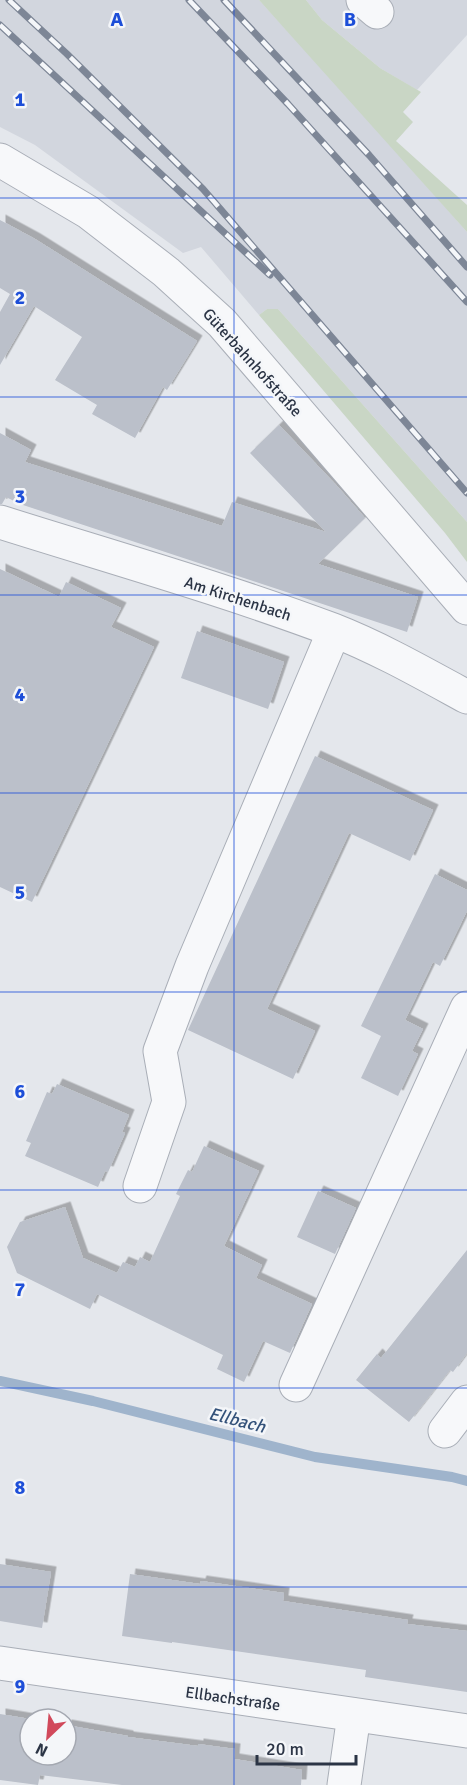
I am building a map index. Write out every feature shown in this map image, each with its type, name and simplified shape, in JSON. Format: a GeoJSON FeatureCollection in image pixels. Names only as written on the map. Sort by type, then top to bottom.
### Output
{"type":"FeatureCollection","features":[{"type":"Feature","properties":{"kind":"street","name":"Güterbahnhofstraße"},"geometry":{"type":"LineString","coordinates":[[0,160],[88,212],[166,272],[222,323],[467,608]]}},
{"type":"Feature","properties":{"kind":"street","name":"Am Kirchenbach"},"geometry":{"type":"LineString","coordinates":[[0,522],[234,596],[334,631],[407,664],[467,697]]}},
{"type":"Feature","properties":{"kind":"street"},"geometry":{"type":"LineString","coordinates":[[140,1186],[169,1102],[160,1051],[192,966],[334,631]]}},
{"type":"Feature","properties":{"kind":"street"},"geometry":{"type":"LineString","coordinates":[[296,1385],[467,1008]]}},
{"type":"Feature","properties":{"kind":"street"},"geometry":{"type":"LineString","coordinates":[[445,1431],[467,1402]]}},
{"type":"Feature","properties":{"kind":"street","name":"Ellbachstraße"},"geometry":{"type":"LineString","coordinates":[[0,1663],[467,1731]]}},
{"type":"Feature","properties":{"kind":"street"},"geometry":{"type":"LineString","coordinates":[[344,1785],[354,1715]]}},
{"type":"Feature","properties":{"kind":"shaded area"},"geometry":{"type":"Polygon","coordinates":[[[0,0],[259,0],[356,106],[467,232],[467,522],[278,309],[267,309],[259,315],[201,247],[183,253],[35,145],[0,127],[0,0]]]}},
{"type":"Feature","properties":{"kind":"shaded area"},"geometry":{"type":"Polygon","coordinates":[[[306,0],[467,0],[467,35],[417,90],[380,68],[322,20],[306,0]]]}},
{"type":"Feature","properties":{"kind":"green space"},"geometry":{"type":"Polygon","coordinates":[[[259,0],[306,0],[322,20],[380,68],[421,92],[403,112],[413,122],[396,141],[467,205],[467,232],[259,0]]]}},
{"type":"Feature","properties":{"kind":"green space"},"geometry":{"type":"Polygon","coordinates":[[[267,309],[278,309],[467,522],[467,562],[445,533],[259,315],[267,309]]]}},
{"type":"Feature","properties":{"kind":"building"},"geometry":{"type":"Polygon","coordinates":[[[0,220],[35,239],[197,341],[167,390],[163,387],[135,438],[92,414],[97,405],[55,380],[82,337],[34,306],[0,365],[0,312],[10,294],[0,288],[0,220]]]}},
{"type":"Feature","properties":{"kind":"building"},"geometry":{"type":"Polygon","coordinates":[[[279,425],[365,518],[318,564],[418,597],[407,632],[20,504],[6,497],[0,504],[0,433],[31,450],[25,462],[222,526],[232,502],[326,532],[250,453],[279,425]]]}},
{"type":"Feature","properties":{"kind":"building"},"geometry":{"type":"Polygon","coordinates":[[[0,569],[59,597],[66,582],[121,608],[111,627],[154,647],[32,902],[0,887],[0,569]]]}},
{"type":"Feature","properties":{"kind":"building"},"geometry":{"type":"Polygon","coordinates":[[[197,631],[284,662],[268,709],[181,678],[197,631]]]}},
{"type":"Feature","properties":{"kind":"building"},"geometry":{"type":"Polygon","coordinates":[[[315,756],[433,810],[410,861],[349,833],[267,1009],[315,1031],[293,1079],[188,1030],[315,756]]]}},
{"type":"Feature","properties":{"kind":"building"},"geometry":{"type":"Polygon","coordinates":[[[435,874],[467,890],[467,911],[440,966],[433,962],[405,1020],[423,1029],[412,1051],[418,1054],[398,1096],[361,1078],[381,1036],[361,1026],[435,874]]]}},
{"type":"Feature","properties":{"kind":"building"},"geometry":{"type":"Polygon","coordinates":[[[57,1084],[129,1115],[122,1132],[125,1133],[108,1172],[105,1171],[98,1187],[25,1156],[31,1143],[26,1141],[47,1092],[52,1094],[57,1084]]]}},
{"type":"Feature","properties":{"kind":"building"},"geometry":{"type":"Polygon","coordinates":[[[204,1146],[259,1171],[224,1246],[262,1265],[256,1278],[312,1304],[290,1353],[263,1341],[244,1382],[217,1369],[223,1355],[97,1294],[90,1309],[17,1273],[7,1247],[20,1222],[65,1207],[83,1258],[117,1273],[123,1262],[135,1267],[140,1257],[150,1262],[180,1196],[176,1194],[188,1170],[192,1172],[204,1146]]]}},
{"type":"Feature","properties":{"kind":"building"},"geometry":{"type":"Polygon","coordinates":[[[318,1191],[356,1208],[335,1254],[297,1237],[318,1191]]]}},
{"type":"Feature","properties":{"kind":"building"},"geometry":{"type":"Polygon","coordinates":[[[467,1250],[467,1353],[453,1372],[450,1370],[409,1422],[356,1380],[377,1354],[381,1358],[467,1250]]]}},
{"type":"Feature","properties":{"kind":"building"},"geometry":{"type":"Polygon","coordinates":[[[0,1564],[51,1572],[42,1628],[0,1621],[0,1564]]]}},
{"type":"Feature","properties":{"kind":"building"},"geometry":{"type":"Polygon","coordinates":[[[130,1574],[284,1593],[283,1601],[408,1620],[407,1624],[467,1631],[467,1692],[365,1677],[366,1670],[122,1636],[130,1574]]]}},
{"type":"Feature","properties":{"kind":"building"},"geometry":{"type":"Polygon","coordinates":[[[0,1714],[18,1717],[18,1767],[78,1767],[78,1727],[128,1737],[235,1749],[234,1759],[302,1770],[301,1785],[122,1785],[40,1775],[38,1785],[0,1780],[0,1714]]]}},
{"type":"Feature","properties":{"kind":"waterway","name":"Ellbach"},"geometry":{"type":"LineString","coordinates":[[0,1381],[93,1401],[315,1457],[467,1481]]}},
{"type":"Feature","properties":{"kind":"railway"},"geometry":{"type":"LineString","coordinates":[[9,0],[203,189],[467,493]]}},
{"type":"Feature","properties":{"kind":"railway"},"geometry":{"type":"LineString","coordinates":[[189,0],[288,104],[467,302]]}},
{"type":"Feature","properties":{"kind":"railway"},"geometry":{"type":"LineString","coordinates":[[224,0],[369,155],[467,267]]}},
{"type":"Feature","properties":{"kind":"railway"},"geometry":{"type":"LineString","coordinates":[[0,25],[270,275]]}}]}
